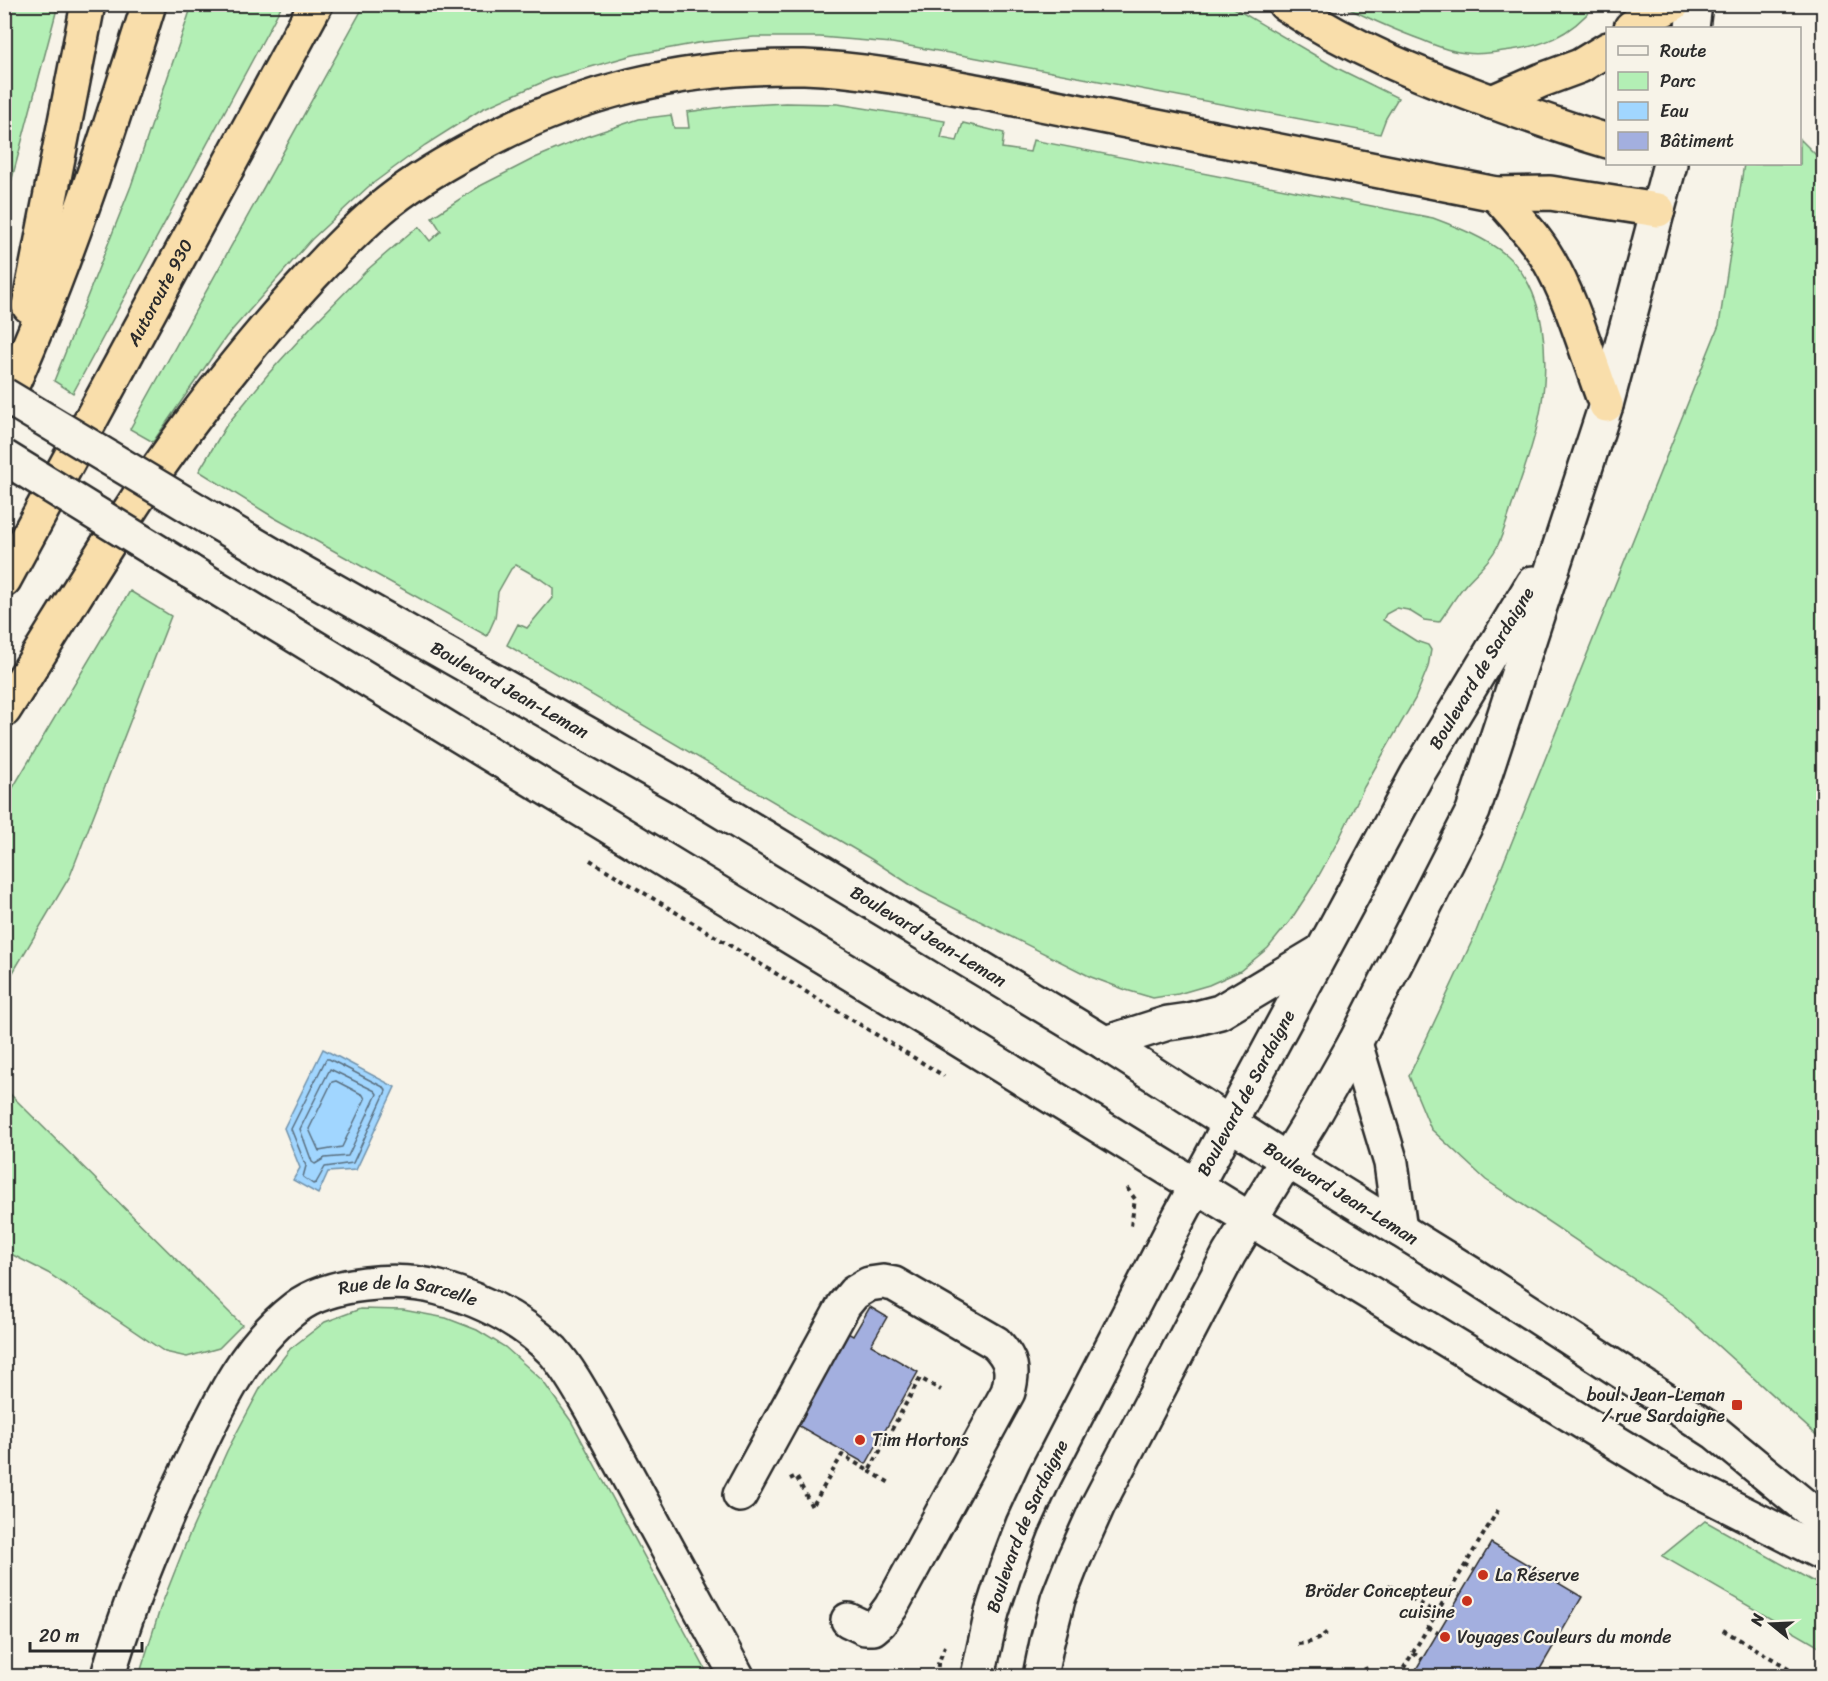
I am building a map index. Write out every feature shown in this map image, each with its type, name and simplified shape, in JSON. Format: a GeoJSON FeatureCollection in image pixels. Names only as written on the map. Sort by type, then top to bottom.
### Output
{"type":"FeatureCollection","features":[{"type":"Feature","properties":{"kind":"highway"},"geometry":{"type":"LineString","coordinates":[[8,393],[88,4]]}},
{"type":"Feature","properties":{"kind":"highway"},"geometry":{"type":"LineString","coordinates":[[8,393],[54,284],[98,165],[149,4]]}},
{"type":"Feature","properties":{"kind":"highway","name":"Autoroute 930"},"geometry":{"type":"LineString","coordinates":[[4,580],[316,4]]}},
{"type":"Feature","properties":{"kind":"highway"},"geometry":{"type":"LineString","coordinates":[[1285,4],[1348,42],[1383,59],[1492,102],[1606,140]]}},
{"type":"Feature","properties":{"kind":"highway"},"geometry":{"type":"LineString","coordinates":[[1632,27],[1673,4]]}},
{"type":"Feature","properties":{"kind":"highway"},"geometry":{"type":"LineString","coordinates":[[1492,102],[1580,66],[1606,50]]}},
{"type":"Feature","properties":{"kind":"highway"},"geometry":{"type":"LineString","coordinates":[[4,710],[155,474],[231,371],[291,298],[349,237],[382,207],[448,161],[517,124],[601,93],[668,77],[705,72],[771,67],[839,69],[907,78],[1496,194],[1550,193],[1658,210]]}},
{"type":"Feature","properties":{"kind":"highway"},"geometry":{"type":"LineString","coordinates":[[1496,194],[1535,240],[1559,280],[1606,405]]}},
{"type":"Feature","properties":{"kind":"street"},"geometry":{"type":"LineString","coordinates":[[1692,27],[1695,4]]}},
{"type":"Feature","properties":{"kind":"street","name":"Boulevard de Sardaigne"},"geometry":{"type":"LineString","coordinates":[[1040,1677],[1058,1599],[1098,1505],[1225,1262],[1355,1043],[1473,811],[1606,405],[1670,165]]}},
{"type":"Feature","properties":{"kind":"street","name":"Boulevard Jean-Leman"},"geometry":{"type":"LineString","coordinates":[[8,393],[211,519],[683,788],[1105,1043],[1716,1433],[1824,1522]]}},
{"type":"Feature","properties":{"kind":"street"},"geometry":{"type":"LineString","coordinates":[[4,458],[1678,1480],[1824,1554]]}},
{"type":"Feature","properties":{"kind":"street","name":"Boulevard de Sardaigne"},"geometry":{"type":"LineString","coordinates":[[978,1677],[992,1612],[1023,1524],[1054,1457],[1196,1185],[1417,775],[1563,533]]}},
{"type":"Feature","properties":{"kind":"street"},"geometry":{"type":"LineString","coordinates":[[1105,1043],[1168,1023],[1220,1012],[1323,950]]}},
{"type":"Feature","properties":{"kind":"street"},"geometry":{"type":"LineString","coordinates":[[1355,1043],[1391,1163],[1400,1230]]}},
{"type":"Feature","properties":{"kind":"street","name":"Rue de la Sarcelle"},"geometry":{"type":"LineString","coordinates":[[108,1677],[145,1568],[178,1490],[228,1387],[244,1361],[259,1342],[297,1306],[328,1292],[352,1286],[386,1282],[427,1285],[467,1296],[504,1313],[554,1352],[595,1416],[737,1677]]}},
{"type":"Feature","properties":{"kind":"street"},"geometry":{"type":"LineString","coordinates":[[740,1495],[839,1313],[854,1293],[869,1284],[883,1282],[894,1284],[996,1343],[1006,1353],[1011,1365],[1012,1376],[1008,1392],[891,1607],[873,1628],[865,1628],[848,1620]]}},
{"type":"Feature","properties":{"kind":"path"},"geometry":{"type":"LineString","coordinates":[[1119,1183],[1130,1191],[1135,1199],[1131,1229]]}},
{"type":"Feature","properties":{"kind":"path"},"geometry":{"type":"LineString","coordinates":[[869,1471],[920,1378],[941,1390]]}},
{"type":"Feature","properties":{"kind":"path"},"geometry":{"type":"LineString","coordinates":[[872,1454],[877,1457]]}},
{"type":"Feature","properties":{"kind":"path"},"geometry":{"type":"LineString","coordinates":[[796,1476],[812,1507],[842,1455],[890,1484]]}},
{"type":"Feature","properties":{"kind":"path"},"geometry":{"type":"LineString","coordinates":[[1399,1677],[1498,1510]]}},
{"type":"Feature","properties":{"kind":"path"},"geometry":{"type":"LineString","coordinates":[[1466,1565],[1474,1570]]}},
{"type":"Feature","properties":{"kind":"path"},"geometry":{"type":"LineString","coordinates":[[1388,1585],[1437,1613]]}},
{"type":"Feature","properties":{"kind":"path"},"geometry":{"type":"LineString","coordinates":[[1451,1590],[1460,1595]]}},
{"type":"Feature","properties":{"kind":"path"},"geometry":{"type":"LineString","coordinates":[[1428,1627],[1438,1633]]}},
{"type":"Feature","properties":{"kind":"path"},"geometry":{"type":"LineString","coordinates":[[1723,1630],[1802,1677]]}},
{"type":"Feature","properties":{"kind":"path"},"geometry":{"type":"LineString","coordinates":[[1298,1644],[1320,1639],[1329,1631]]}},
{"type":"Feature","properties":{"kind":"path"},"geometry":{"type":"LineString","coordinates":[[1413,1653],[1422,1659]]}},
{"type":"Feature","properties":{"kind":"path"},"geometry":{"type":"LineString","coordinates":[[937,1677],[938,1664]]}},
{"type":"Feature","properties":{"kind":"path"},"geometry":{"type":"LineString","coordinates":[[1365,1667],[1369,1677]]}},
{"type":"Feature","properties":{"kind":"green space"},"geometry":{"type":"Polygon","coordinates":[[[365,4],[1229,5],[1335,67],[1398,98],[1380,134],[892,43],[820,37],[754,37],[698,43],[633,55],[552,78],[482,109],[425,145],[368,187],[312,239],[226,337],[153,442],[130,429],[365,4]]]}},
{"type":"Feature","properties":{"kind":"green space"},"geometry":{"type":"Polygon","coordinates":[[[1595,4],[1576,25],[1543,43],[1476,54],[1438,46],[1341,5],[1595,4]]]}},
{"type":"Feature","properties":{"kind":"green space"},"geometry":{"type":"Polygon","coordinates":[[[4,5],[58,5],[5,205],[4,205],[4,5]]]}},
{"type":"Feature","properties":{"kind":"green space"},"geometry":{"type":"Polygon","coordinates":[[[192,5],[282,5],[73,393],[54,381],[131,186],[192,5]]]}},
{"type":"Feature","properties":{"kind":"green space"},"geometry":{"type":"Polygon","coordinates":[[[785,103],[838,104],[945,121],[941,138],[957,141],[963,123],[1004,133],[1002,148],[1030,152],[1033,140],[1433,218],[1490,243],[1520,270],[1530,287],[1542,326],[1544,347],[1545,368],[1541,408],[1534,440],[1500,540],[1490,558],[1465,585],[1439,622],[1424,620],[1408,610],[1397,608],[1386,614],[1383,620],[1416,641],[1428,645],[1431,650],[1428,667],[1415,699],[1364,787],[1313,886],[1290,921],[1268,948],[1240,971],[1209,985],[1153,998],[1091,977],[920,891],[871,859],[507,645],[518,624],[527,628],[553,597],[553,588],[539,578],[516,565],[511,569],[498,592],[495,618],[487,636],[273,517],[199,471],[226,426],[269,373],[366,271],[419,227],[430,241],[441,231],[432,217],[480,186],[535,158],[585,137],[639,119],[671,115],[674,128],[689,128],[687,112],[731,106],[785,103]]]}},
{"type":"Feature","properties":{"kind":"green space"},"geometry":{"type":"Polygon","coordinates":[[[1801,140],[1824,163],[1823,1441],[1674,1306],[1486,1180],[1431,1129],[1409,1076],[1473,939],[1719,325],[1744,165],[1801,165],[1801,140]]]}},
{"type":"Feature","properties":{"kind":"green space"},"geometry":{"type":"Polygon","coordinates":[[[130,591],[171,616],[70,876],[5,986],[5,801],[130,591]]]}},
{"type":"Feature","properties":{"kind":"green space"},"geometry":{"type":"Polygon","coordinates":[[[5,1089],[242,1325],[219,1348],[187,1357],[165,1352],[48,1273],[5,1251],[5,1089]]]}},
{"type":"Feature","properties":{"kind":"green space"},"geometry":{"type":"Polygon","coordinates":[[[360,1309],[403,1310],[446,1318],[477,1330],[505,1347],[542,1380],[571,1421],[709,1676],[139,1676],[160,1609],[188,1538],[227,1451],[261,1387],[290,1349],[325,1322],[360,1309]]]}},
{"type":"Feature","properties":{"kind":"green space"},"geometry":{"type":"Polygon","coordinates":[[[1705,1521],[1823,1587],[1823,1649],[1662,1556],[1705,1521]]]}},
{"type":"Feature","properties":{"kind":"water"},"geometry":{"type":"Polygon","coordinates":[[[323,1049],[395,1087],[356,1170],[328,1172],[318,1194],[293,1180],[300,1168],[284,1128],[323,1049]]]}},
{"type":"Feature","properties":{"kind":"building"},"geometry":{"type":"Polygon","coordinates":[[[870,1307],[887,1317],[871,1345],[918,1372],[866,1464],[792,1422],[844,1331],[853,1336],[870,1307]]]}},
{"type":"Feature","properties":{"kind":"building"},"geometry":{"type":"Polygon","coordinates":[[[1491,1543],[1582,1597],[1536,1676],[1412,1676],[1491,1543]]]}},
{"type":"Feature","properties":{"kind":"place","name":"boul. Jean-Leman / rue Sardaigne"},"geometry":{"type":"Point","coordinates":[1737,1405]}},
{"type":"Feature","properties":{"kind":"place","name":"Tim Hortons"},"geometry":{"type":"Point","coordinates":[860,1440]}},
{"type":"Feature","properties":{"kind":"place","name":"La Réserve"},"geometry":{"type":"Point","coordinates":[1483,1575]}},
{"type":"Feature","properties":{"kind":"place","name":"Bröder Concepteur cuisine"},"geometry":{"type":"Point","coordinates":[1467,1601]}},
{"type":"Feature","properties":{"kind":"place","name":"Voyages Couleurs du monde"},"geometry":{"type":"Point","coordinates":[1445,1637]}}]}
